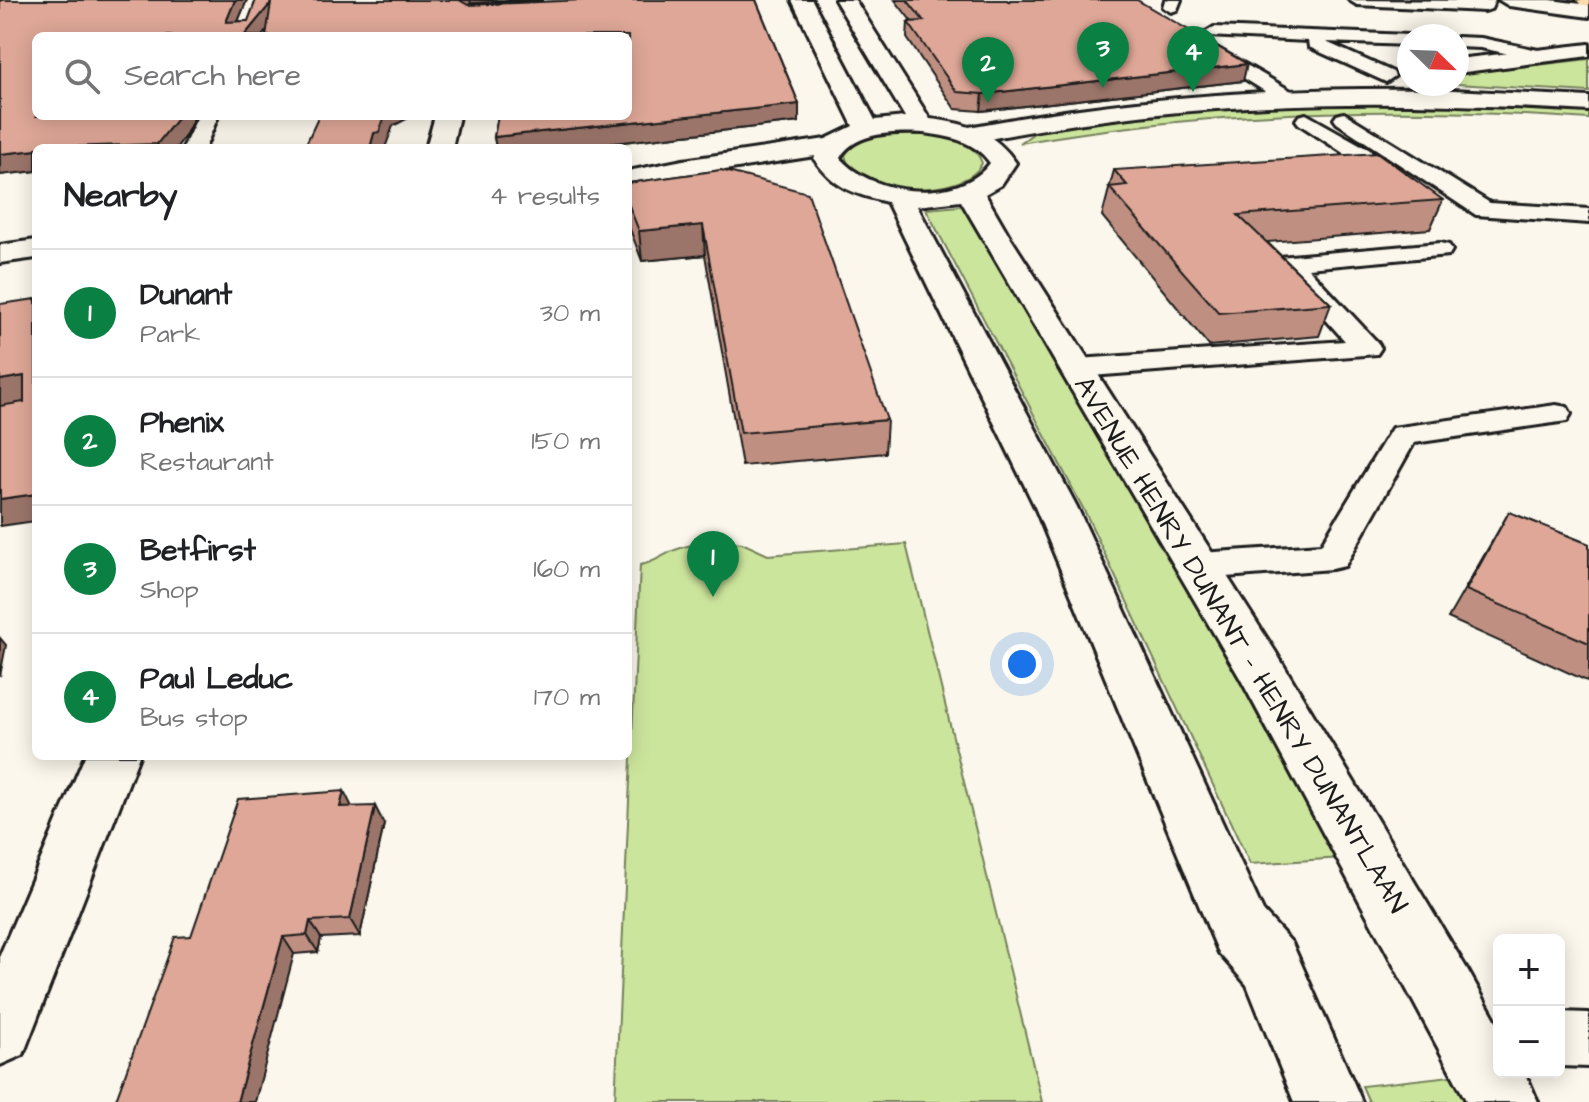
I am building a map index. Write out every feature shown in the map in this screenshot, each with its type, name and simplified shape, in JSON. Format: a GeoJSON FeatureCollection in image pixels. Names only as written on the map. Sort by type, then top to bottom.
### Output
{"type":"FeatureCollection","features":[{"type":"Feature","properties":{"kind":"street"},"geometry":{"type":"LineString","coordinates":[[802,0],[867,129]]}},
{"type":"Feature","properties":{"kind":"street"},"geometry":{"type":"LineString","coordinates":[[845,0],[922,125]]}},
{"type":"Feature","properties":{"kind":"street"},"geometry":{"type":"LineString","coordinates":[[1509,0],[1589,11]]}},
{"type":"Feature","properties":{"kind":"street"},"geometry":{"type":"LineString","coordinates":[[467,32],[477,8]]}},
{"type":"Feature","properties":{"kind":"street"},"geometry":{"type":"LineString","coordinates":[[1469,64],[1589,50]]}},
{"type":"Feature","properties":{"kind":"street"},"geometry":{"type":"LineString","coordinates":[[969,135],[1080,115],[1273,94],[1397,74]]}},
{"type":"Feature","properties":{"kind":"street"},"geometry":{"type":"LineString","coordinates":[[1273,94],[1397,94],[1589,104]]}},
{"type":"Feature","properties":{"kind":"street"},"geometry":{"type":"LineString","coordinates":[[1204,125],[1344,119],[1487,120],[1589,128]]}},
{"type":"Feature","properties":{"kind":"street"},"geometry":{"type":"LineString","coordinates":[[440,144],[446,120]]}},
{"type":"Feature","properties":{"kind":"street"},"geometry":{"type":"LineString","coordinates":[[632,178],[780,169],[833,157],[867,129],[922,125],[969,135],[992,146],[1003,163],[999,175],[988,184],[970,191],[936,197],[897,195],[852,184],[833,157]]}},
{"type":"Feature","properties":{"kind":"street"},"geometry":{"type":"LineString","coordinates":[[1000,155],[1069,141]]}},
{"type":"Feature","properties":{"kind":"street","name":"AVENUE HENRY DUNANT - HENRY DUNANTLAAN"},"geometry":{"type":"LineString","coordinates":[[970,191],[995,237],[1200,566],[1419,943],[1484,1038],[1504,1102]]}},
{"type":"Feature","properties":{"kind":"street"},"geometry":{"type":"LineString","coordinates":[[897,195],[1056,507],[1241,932],[1270,965],[1328,1102]]}},
{"type":"Feature","properties":{"kind":"street"},"geometry":{"type":"LineString","coordinates":[[0,254],[32,250]]}},
{"type":"Feature","properties":{"kind":"street"},"geometry":{"type":"LineString","coordinates":[[0,1032],[16,953],[110,760]]}},
{"type":"Feature","properties":{"kind":"lane"},"geometry":{"type":"LineString","coordinates":[[1357,0],[1485,6],[1487,0]]}},
{"type":"Feature","properties":{"kind":"lane"},"geometry":{"type":"LineString","coordinates":[[1214,32],[1397,40]]}},
{"type":"Feature","properties":{"kind":"lane"},"geometry":{"type":"LineString","coordinates":[[1189,37],[1273,94]]}},
{"type":"Feature","properties":{"kind":"lane"},"geometry":{"type":"LineString","coordinates":[[1312,41],[1397,74]]}},
{"type":"Feature","properties":{"kind":"lane"},"geometry":{"type":"LineString","coordinates":[[1469,42],[1537,55]]}},
{"type":"Feature","properties":{"kind":"lane"},"geometry":{"type":"LineString","coordinates":[[1344,119],[1484,210],[1589,216]]}},
{"type":"Feature","properties":{"kind":"lane"},"geometry":{"type":"LineString","coordinates":[[196,144],[206,120]]}},
{"type":"Feature","properties":{"kind":"lane"},"geometry":{"type":"LineString","coordinates":[[1306,120],[1418,191]]}},
{"type":"Feature","properties":{"kind":"lane"},"geometry":{"type":"LineString","coordinates":[[1078,368],[1367,348],[1288,262],[1440,250]]}},
{"type":"Feature","properties":{"kind":"lane"},"geometry":{"type":"LineString","coordinates":[[1200,566],[1332,557],[1403,435],[1556,414]]}},
{"type":"Feature","properties":{"kind":"lane"},"geometry":{"type":"LineString","coordinates":[[1565,1039],[1589,1040]]}},
{"type":"Feature","properties":{"kind":"green space"},"geometry":{"type":"Polygon","coordinates":[[[1589,59],[1589,92],[1469,85],[1469,73],[1589,59]]]}},
{"type":"Feature","properties":{"kind":"green space"},"geometry":{"type":"Polygon","coordinates":[[[1306,102],[1589,107],[1589,119],[1446,112],[1303,113],[1161,123],[1020,143],[1044,126],[1159,112],[1306,102]]]}},
{"type":"Feature","properties":{"kind":"green space"},"geometry":{"type":"Polygon","coordinates":[[[906,132],[939,135],[960,141],[977,154],[982,163],[972,175],[955,183],[910,189],[868,179],[853,169],[845,155],[864,139],[906,132]]]}},
{"type":"Feature","properties":{"kind":"green space"},"geometry":{"type":"Polygon","coordinates":[[[971,205],[1160,523],[1342,858],[1250,864],[1086,514],[926,209],[971,205]]]}},
{"type":"Feature","properties":{"kind":"green space"},"geometry":{"type":"Polygon","coordinates":[[[720,540],[742,543],[768,555],[906,544],[1042,1102],[615,1102],[640,565],[703,542],[720,540]]]}},
{"type":"Feature","properties":{"kind":"green space"},"geometry":{"type":"Polygon","coordinates":[[[1459,1075],[1473,1102],[1369,1102],[1362,1086],[1459,1075]]]}},
{"type":"Feature","properties":{"kind":"building"},"geometry":{"type":"Polygon","coordinates":[[[0,0],[235,0],[226,22],[248,21],[256,0],[459,0],[468,5],[584,0],[756,0],[799,104],[494,137],[497,120],[632,120],[632,32],[267,32],[271,3],[247,32],[32,32],[32,120],[176,120],[157,144],[32,144],[32,150],[0,154],[0,0]]]}},
{"type":"Feature","properties":{"kind":"building"},"geometry":{"type":"Polygon","coordinates":[[[907,0],[1137,0],[1247,64],[983,94],[957,92],[908,22],[924,21],[907,0]]]}},
{"type":"Feature","properties":{"kind":"building"},"geometry":{"type":"Polygon","coordinates":[[[317,120],[384,120],[379,132],[374,133],[371,144],[306,144],[317,120]]]}},
{"type":"Feature","properties":{"kind":"building"},"geometry":{"type":"Polygon","coordinates":[[[1378,153],[1443,200],[1238,215],[1331,304],[1219,313],[1109,187],[1127,185],[1114,170],[1378,153]]]}},
{"type":"Feature","properties":{"kind":"building"},"geometry":{"type":"Polygon","coordinates":[[[721,170],[808,193],[887,420],[741,433],[703,225],[639,231],[632,213],[632,182],[721,170]]]}},
{"type":"Feature","properties":{"kind":"building"},"geometry":{"type":"Polygon","coordinates":[[[32,300],[32,495],[0,499],[0,406],[24,402],[24,376],[0,380],[0,304],[32,300]]]}},
{"type":"Feature","properties":{"kind":"building"},"geometry":{"type":"Polygon","coordinates":[[[1509,512],[1589,544],[1589,643],[1466,590],[1509,512]]]}},
{"type":"Feature","properties":{"kind":"building"},"geometry":{"type":"Polygon","coordinates":[[[344,791],[340,807],[375,806],[350,919],[310,921],[307,935],[283,937],[237,1102],[115,1102],[175,937],[191,936],[238,799],[344,791]]]}},
{"type":"Feature","properties":{"kind":"place","name":"Betfirst"},"geometry":{"type":"Point","coordinates":[1103,88]}},
{"type":"Feature","properties":{"kind":"place","name":"Paul Leduc"},"geometry":{"type":"Point","coordinates":[1193,92]}},
{"type":"Feature","properties":{"kind":"place","name":"Phenix"},"geometry":{"type":"Point","coordinates":[988,103]}},
{"type":"Feature","properties":{"kind":"place","name":"Dunant"},"geometry":{"type":"Point","coordinates":[713,597]}}]}
